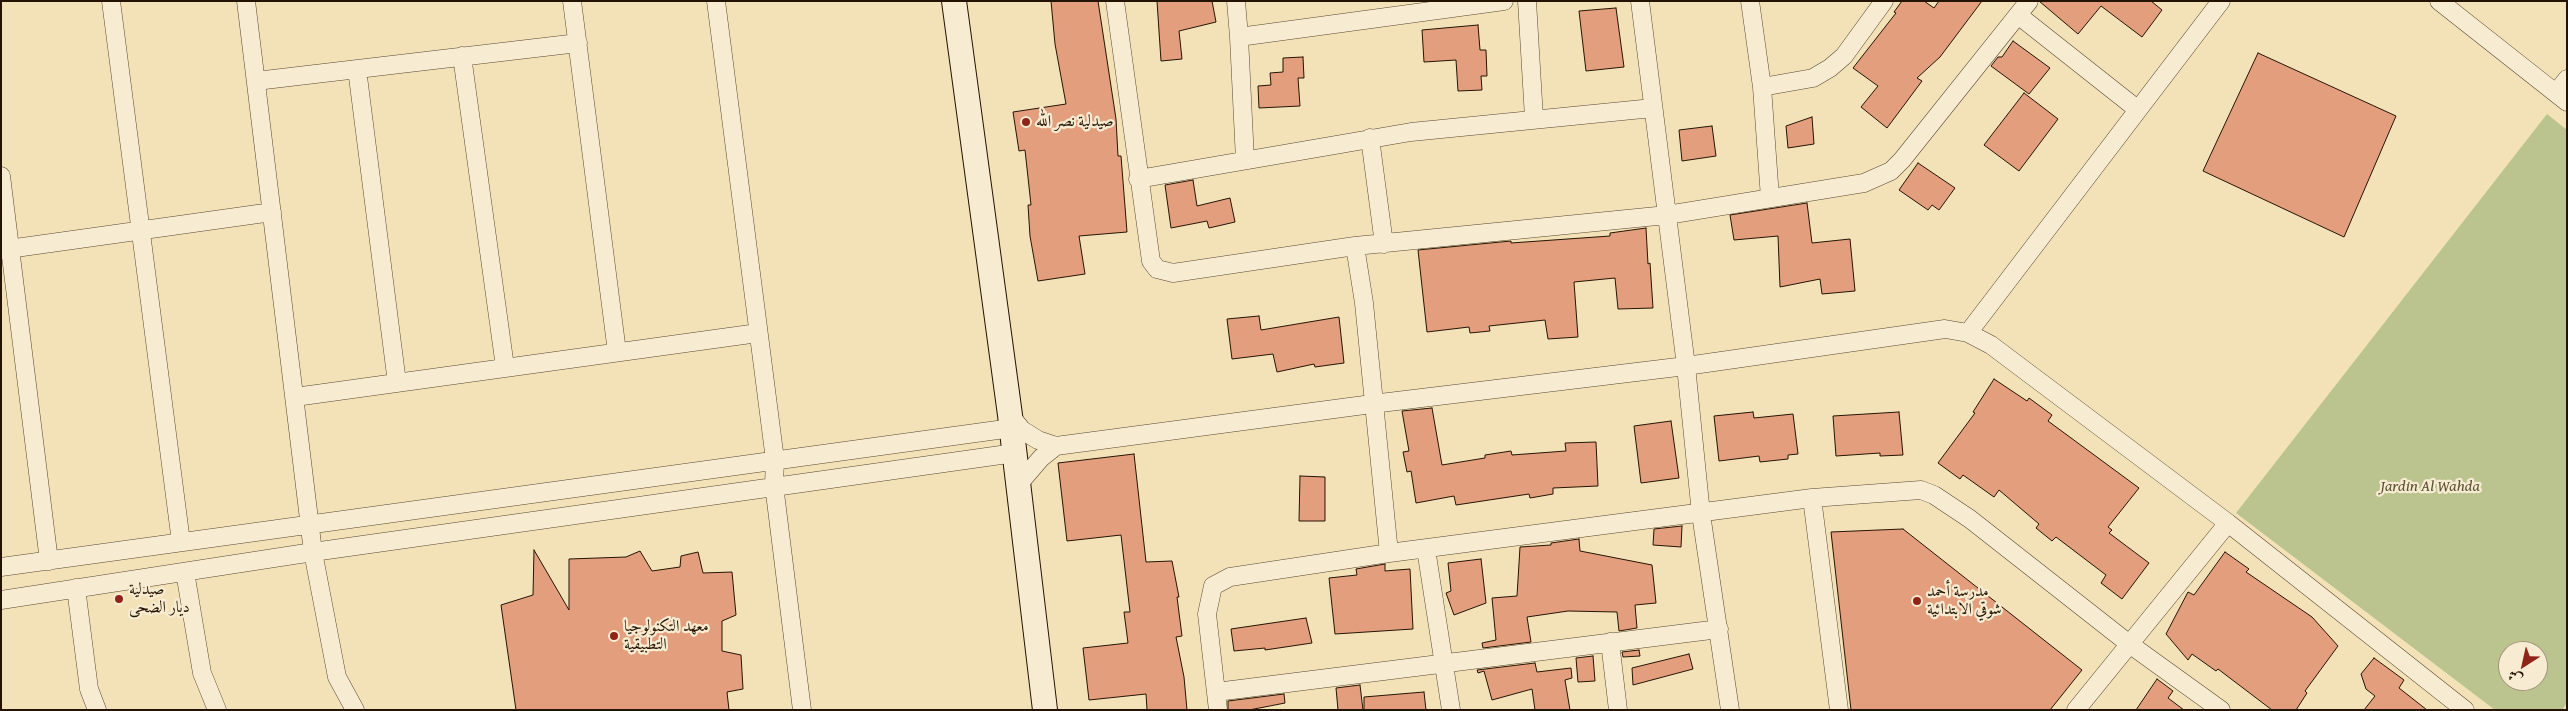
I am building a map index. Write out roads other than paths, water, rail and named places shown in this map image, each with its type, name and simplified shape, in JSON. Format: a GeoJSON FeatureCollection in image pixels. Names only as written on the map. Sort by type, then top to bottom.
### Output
{"type":"FeatureCollection","features":[{"type":"Feature","properties":{"kind":"main road"},"geometry":{"type":"LineString","coordinates":[[954,1],[1011,422],[1017,486],[1045,710]]}},
{"type":"Feature","properties":{"kind":"street"},"geometry":{"type":"LineString","coordinates":[[111,1],[181,542]]}},
{"type":"Feature","properties":{"kind":"street"},"geometry":{"type":"LineString","coordinates":[[246,1],[313,552],[337,677],[355,710]]}},
{"type":"Feature","properties":{"kind":"street"},"geometry":{"type":"LineString","coordinates":[[572,1],[617,352]]}},
{"type":"Feature","properties":{"kind":"street"},"geometry":{"type":"LineString","coordinates":[[716,1],[775,460],[774,486],[802,710]]}},
{"type":"Feature","properties":{"kind":"street"},"geometry":{"type":"LineString","coordinates":[[1115,1],[1138,179],[1151,261],[1157,269],[1164,272],[1355,246],[1667,216],[1864,183],[1891,171],[1902,160],[2029,1]]}},
{"type":"Feature","properties":{"kind":"street"},"geometry":{"type":"LineString","coordinates":[[1236,1],[1245,160]]}},
{"type":"Feature","properties":{"kind":"street"},"geometry":{"type":"LineString","coordinates":[[1239,37],[1504,1]]}},
{"type":"Feature","properties":{"kind":"street"},"geometry":{"type":"LineString","coordinates":[[1527,1],[1534,118]]}},
{"type":"Feature","properties":{"kind":"street"},"geometry":{"type":"LineString","coordinates":[[1640,1],[1686,366],[1701,514],[1730,710]]}},
{"type":"Feature","properties":{"kind":"street"},"geometry":{"type":"LineString","coordinates":[[1750,1],[1762,87],[1770,198]]}},
{"type":"Feature","properties":{"kind":"street"},"geometry":{"type":"LineString","coordinates":[[1968,333],[2221,1]]}},
{"type":"Feature","properties":{"kind":"street"},"geometry":{"type":"LineString","coordinates":[[2439,1],[2563,92]]}},
{"type":"Feature","properties":{"kind":"street"},"geometry":{"type":"LineString","coordinates":[[1762,87],[1813,78],[1830,68],[1844,56],[1882,2]]}},
{"type":"Feature","properties":{"kind":"street"},"geometry":{"type":"LineString","coordinates":[[2018,16],[2137,109]]}},
{"type":"Feature","properties":{"kind":"street"},"geometry":{"type":"LineString","coordinates":[[256,81],[578,43]]}},
{"type":"Feature","properties":{"kind":"street"},"geometry":{"type":"LineString","coordinates":[[462,56],[505,368]]}},
{"type":"Feature","properties":{"kind":"street"},"geometry":{"type":"LineString","coordinates":[[357,69],[397,383]]}},
{"type":"Feature","properties":{"kind":"street"},"geometry":{"type":"LineString","coordinates":[[1138,179],[1370,138],[1534,118],[1653,108]]}},
{"type":"Feature","properties":{"kind":"street"},"geometry":{"type":"LineString","coordinates":[[1370,138],[1384,244]]}},
{"type":"Feature","properties":{"kind":"street"},"geometry":{"type":"LineString","coordinates":[[1,176],[6,250],[50,561]]}},
{"type":"Feature","properties":{"kind":"street"},"geometry":{"type":"LineString","coordinates":[[6,250],[272,212]]}},
{"type":"Feature","properties":{"kind":"street"},"geometry":{"type":"LineString","coordinates":[[1355,246],[1364,303],[1372,404],[1389,553]]}},
{"type":"Feature","properties":{"kind":"street"},"geometry":{"type":"LineString","coordinates":[[1,568],[775,460],[1011,422],[1038,440],[1056,446],[1372,404],[1686,366],[1945,329],[1968,333],[1991,345],[2228,523],[2465,710]]}},
{"type":"Feature","properties":{"kind":"street"},"geometry":{"type":"LineString","coordinates":[[295,397],[758,332]]}},
{"type":"Feature","properties":{"kind":"street"},"geometry":{"type":"LineString","coordinates":[[1017,486],[1041,458],[1056,446]]}},
{"type":"Feature","properties":{"kind":"street"},"geometry":{"type":"LineString","coordinates":[[1,600],[313,552],[1014,453]]}},
{"type":"Feature","properties":{"kind":"street"},"geometry":{"type":"LineString","coordinates":[[1218,710],[1206,614],[1213,586],[1230,577],[1389,553],[1701,514],[1812,498],[1921,490],[1934,495],[1970,519],[2209,706]]}},
{"type":"Feature","properties":{"kind":"street"},"geometry":{"type":"LineString","coordinates":[[1812,498],[1839,710]]}},
{"type":"Feature","properties":{"kind":"street"},"geometry":{"type":"LineString","coordinates":[[2076,710],[2128,642],[2228,523]]}},
{"type":"Feature","properties":{"kind":"street"},"geometry":{"type":"LineString","coordinates":[[1426,549],[1451,710]]}},
{"type":"Feature","properties":{"kind":"street"},"geometry":{"type":"LineString","coordinates":[[185,572],[202,673],[216,710]]}},
{"type":"Feature","properties":{"kind":"street"},"geometry":{"type":"LineString","coordinates":[[76,588],[89,689],[97,710]]}},
{"type":"Feature","properties":{"kind":"street"},"geometry":{"type":"LineString","coordinates":[[1216,692],[1719,629]]}},
{"type":"Feature","properties":{"kind":"street"},"geometry":{"type":"LineString","coordinates":[[1610,642],[1618,710]]}},
{"type":"Feature","properties":{"kind":"place","name":"صيدلية نصر الله"},"geometry":{"type":"Point","coordinates":[1026,122]}},
{"type":"Feature","properties":{"kind":"place","name":"صيدلية ديار الضحى"},"geometry":{"type":"Point","coordinates":[119,599]}},
{"type":"Feature","properties":{"kind":"place","name":"مدرسة أحمد شوقي الابتدائية"},"geometry":{"type":"Point","coordinates":[1917,601]}},
{"type":"Feature","properties":{"kind":"place","name":"معهد التكنولوجيا التطبيقية"},"geometry":{"type":"Point","coordinates":[614,636]}},
{"type":"Feature","properties":{"kind":"park label","name":"Jardin Al Wahda"},"geometry":{"type":"Point","coordinates":[2430,487]}}]}
